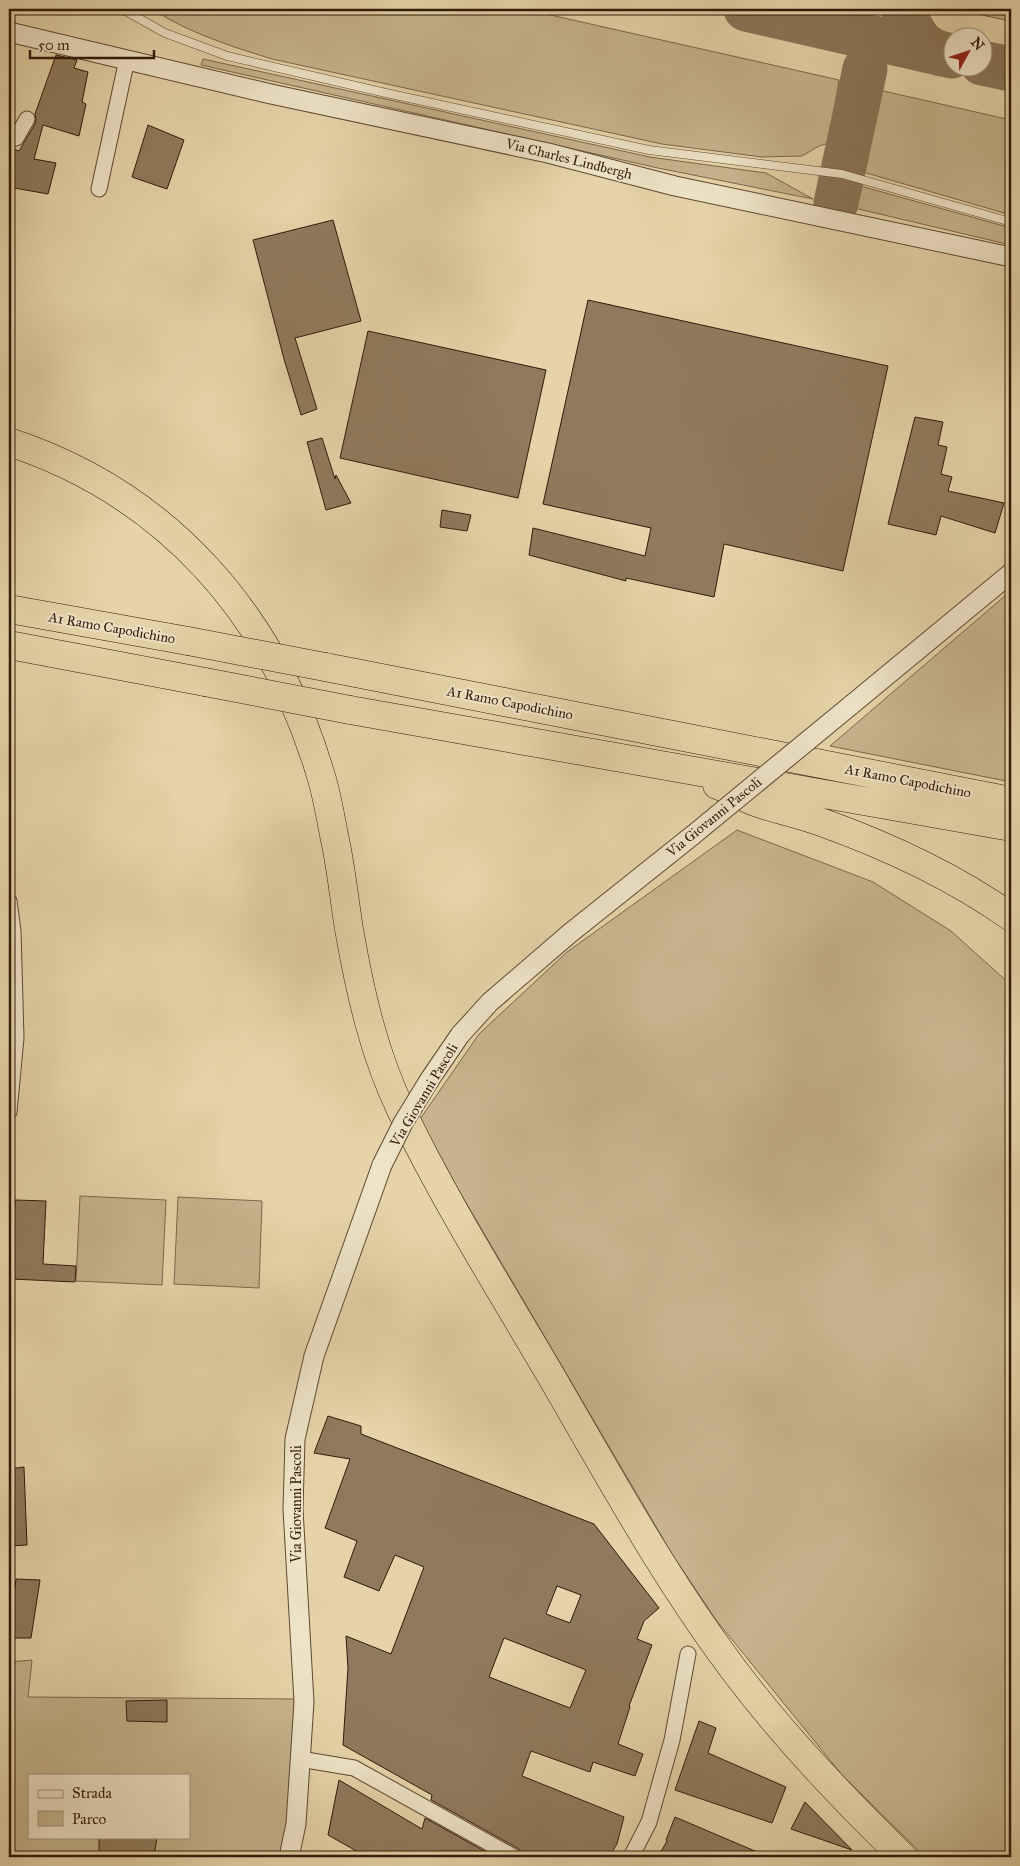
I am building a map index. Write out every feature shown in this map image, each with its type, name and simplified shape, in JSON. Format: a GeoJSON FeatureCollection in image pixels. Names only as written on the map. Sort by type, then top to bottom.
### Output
{"type":"FeatureCollection","features":[{"type":"Feature","properties":{"kind":"highway"},"geometry":{"type":"LineString","coordinates":[[9,442],[39,452],[84,472],[122,494],[163,525],[199,558],[234,598],[260,638],[283,680],[304,727],[321,777],[335,839],[349,929],[365,1010],[393,1091],[432,1173],[624,1501],[681,1592],[737,1674],[788,1738],[845,1800],[903,1857]]}},
{"type":"Feature","properties":{"kind":"highway","name":"A1 Ramo Capodichino"},"geometry":{"type":"LineString","coordinates":[[9,609],[325,667],[1011,801]]}},
{"type":"Feature","properties":{"kind":"highway","name":"A1 Ramo Capodichino"},"geometry":{"type":"LineString","coordinates":[[9,645],[350,710],[1011,827]]}},
{"type":"Feature","properties":{"kind":"highway"},"geometry":{"type":"LineString","coordinates":[[682,768],[755,802],[818,821],[875,842],[935,870],[985,898],[1011,917]]}},
{"type":"Feature","properties":{"kind":"street","name":"Via Charles Lindbergh"},"geometry":{"type":"LineString","coordinates":[[9,34],[127,59],[271,94],[548,153],[674,186],[1011,258]]}},
{"type":"Feature","properties":{"kind":"street"},"geometry":{"type":"LineString","coordinates":[[99,189],[127,59]]}},
{"type":"Feature","properties":{"kind":"street"},"geometry":{"type":"LineString","coordinates":[[9,138],[16,138],[27,118]]}},
{"type":"Feature","properties":{"kind":"street","name":"Via Giovanni Pascoli"},"geometry":{"type":"LineString","coordinates":[[289,1857],[296,1824],[304,1702],[293,1509],[296,1439],[314,1356],[382,1165],[404,1123],[430,1079],[460,1036],[490,1002],[569,934],[1011,573]]}},
{"type":"Feature","properties":{"kind":"street"},"geometry":{"type":"LineString","coordinates":[[9,901],[13,931],[16,1038],[9,1112]]}},
{"type":"Feature","properties":{"kind":"street"},"geometry":{"type":"LineString","coordinates":[[631,1857],[649,1822],[672,1740],[688,1654]]}},
{"type":"Feature","properties":{"kind":"street"},"geometry":{"type":"LineString","coordinates":[[300,1759],[354,1768],[514,1857]]}},
{"type":"Feature","properties":{"kind":"lane"},"geometry":{"type":"LineString","coordinates":[[122,9],[165,34],[227,56],[386,93],[649,150],[842,174],[1011,222]]}},
{"type":"Feature","properties":{"kind":"green space"},"geometry":{"type":"Polygon","coordinates":[[[152,9],[524,9],[839,80],[829,143],[819,146],[802,156],[762,157],[662,144],[272,59],[195,32],[152,9]]]}},
{"type":"Feature","properties":{"kind":"green space"},"geometry":{"type":"Polygon","coordinates":[[[964,9],[1011,9],[1011,21],[986,16],[964,9]]]}},
{"type":"Feature","properties":{"kind":"green space"},"geometry":{"type":"Polygon","coordinates":[[[203,59],[650,157],[766,173],[813,199],[658,168],[201,65],[203,59]]]}},
{"type":"Feature","properties":{"kind":"green space"},"geometry":{"type":"Polygon","coordinates":[[[879,90],[1011,120],[1011,215],[863,172],[879,90]]]}},
{"type":"Feature","properties":{"kind":"green space"},"geometry":{"type":"Polygon","coordinates":[[[857,185],[1011,228],[1011,245],[850,207],[857,185]]]}},
{"type":"Feature","properties":{"kind":"green space"},"geometry":{"type":"Polygon","coordinates":[[[1011,591],[1011,782],[830,746],[1006,595],[1011,591]]]}},
{"type":"Feature","properties":{"kind":"green space"},"geometry":{"type":"Polygon","coordinates":[[[737,830],[873,882],[951,931],[1011,985],[1011,1857],[925,1857],[842,1775],[716,1620],[672,1554],[458,1189],[420,1119],[479,1034],[567,952],[737,830]]]}},
{"type":"Feature","properties":{"kind":"green space"},"geometry":{"type":"Polygon","coordinates":[[[80,1196],[166,1200],[162,1285],[76,1281],[80,1196]]]}},
{"type":"Feature","properties":{"kind":"green space"},"geometry":{"type":"Polygon","coordinates":[[[178,1197],[262,1201],[259,1288],[174,1284],[178,1197]]]}},
{"type":"Feature","properties":{"kind":"green space"},"geometry":{"type":"Polygon","coordinates":[[[32,1660],[28,1697],[296,1699],[287,1824],[280,1857],[9,1857],[9,1662],[32,1660]]]}},
{"type":"Feature","properties":{"kind":"building"},"geometry":{"type":"Polygon","coordinates":[[[56,55],[77,60],[74,68],[88,72],[82,102],[86,104],[79,136],[43,125],[34,159],[56,163],[48,194],[9,187],[9,147],[19,151],[35,124],[35,114],[56,55]]]}},
{"type":"Feature","properties":{"kind":"building"},"geometry":{"type":"Polygon","coordinates":[[[148,125],[184,140],[167,189],[132,177],[148,125]]]}},
{"type":"Feature","properties":{"kind":"building"},"geometry":{"type":"Polygon","coordinates":[[[333,220],[361,321],[295,338],[317,409],[301,415],[284,359],[253,240],[333,220]]]}},
{"type":"Feature","properties":{"kind":"building"},"geometry":{"type":"Polygon","coordinates":[[[588,300],[888,366],[843,571],[724,544],[714,597],[626,578],[626,581],[529,555],[533,528],[645,556],[651,528],[543,504],[588,300]]]}},
{"type":"Feature","properties":{"kind":"building"},"geometry":{"type":"Polygon","coordinates":[[[368,331],[546,370],[518,498],[340,458],[368,331]]]}},
{"type":"Feature","properties":{"kind":"building"},"geometry":{"type":"Polygon","coordinates":[[[915,417],[943,422],[938,445],[947,447],[941,474],[952,477],[948,491],[1004,503],[995,533],[941,516],[936,535],[888,524],[915,417]]]}},
{"type":"Feature","properties":{"kind":"building"},"geometry":{"type":"Polygon","coordinates":[[[322,438],[335,479],[336,475],[351,503],[326,510],[307,442],[322,438]]]}},
{"type":"Feature","properties":{"kind":"building"},"geometry":{"type":"Polygon","coordinates":[[[442,510],[471,515],[467,531],[440,527],[442,510]]]}},
{"type":"Feature","properties":{"kind":"building"},"geometry":{"type":"Polygon","coordinates":[[[15,1200],[46,1201],[43,1264],[76,1266],[75,1282],[11,1279],[15,1200]]]}},
{"type":"Feature","properties":{"kind":"building"},"geometry":{"type":"Polygon","coordinates":[[[328,1416],[361,1426],[361,1434],[594,1524],[659,1608],[644,1621],[637,1639],[652,1645],[629,1706],[618,1744],[643,1754],[635,1776],[593,1762],[590,1772],[531,1751],[522,1776],[624,1817],[617,1844],[609,1857],[523,1857],[519,1849],[431,1800],[432,1795],[343,1745],[348,1668],[346,1636],[391,1654],[424,1567],[395,1555],[379,1591],[344,1577],[357,1541],[325,1528],[350,1459],[314,1453],[328,1416]],[[557,1586],[546,1614],[570,1623],[581,1595],[557,1586]],[[504,1638],[489,1677],[570,1708],[586,1670],[504,1638]]]}},
{"type":"Feature","properties":{"kind":"building"},"geometry":{"type":"Polygon","coordinates":[[[24,1467],[27,1545],[9,1546],[9,1469],[24,1467]]]}},
{"type":"Feature","properties":{"kind":"building"},"geometry":{"type":"Polygon","coordinates":[[[16,1579],[40,1580],[31,1638],[9,1638],[16,1579]]]}},
{"type":"Feature","properties":{"kind":"building"},"geometry":{"type":"Polygon","coordinates":[[[167,1700],[167,1722],[127,1721],[126,1701],[167,1700]]]}},
{"type":"Feature","properties":{"kind":"building"},"geometry":{"type":"Polygon","coordinates":[[[699,1721],[716,1728],[708,1753],[786,1787],[772,1823],[675,1790],[699,1721]]]}},
{"type":"Feature","properties":{"kind":"building"},"geometry":{"type":"Polygon","coordinates":[[[339,1780],[422,1829],[425,1818],[495,1857],[367,1857],[328,1835],[339,1780]]]}},
{"type":"Feature","properties":{"kind":"building"},"geometry":{"type":"Polygon","coordinates":[[[805,1802],[852,1850],[791,1829],[805,1802]]]}},
{"type":"Feature","properties":{"kind":"building"},"geometry":{"type":"Polygon","coordinates":[[[675,1817],[769,1857],[658,1857],[667,1841],[675,1817]]]}},
{"type":"Feature","properties":{"kind":"building"},"geometry":{"type":"Polygon","coordinates":[[[99,1838],[157,1838],[154,1857],[99,1857],[99,1838]]]}},
{"type":"Feature","properties":{"kind":"taxiway"},"geometry":{"type":"LineString","coordinates":[[746,9],[942,54]]}},
{"type":"Feature","properties":{"kind":"taxiway"},"geometry":{"type":"LineString","coordinates":[[903,9],[919,40],[929,48],[942,54]]}},
{"type":"Feature","properties":{"kind":"taxiway"},"geometry":{"type":"LineString","coordinates":[[992,65],[1011,69]]}},
{"type":"Feature","properties":{"kind":"taxiway"},"geometry":{"type":"LineString","coordinates":[[836,203],[865,69]]}}]}
